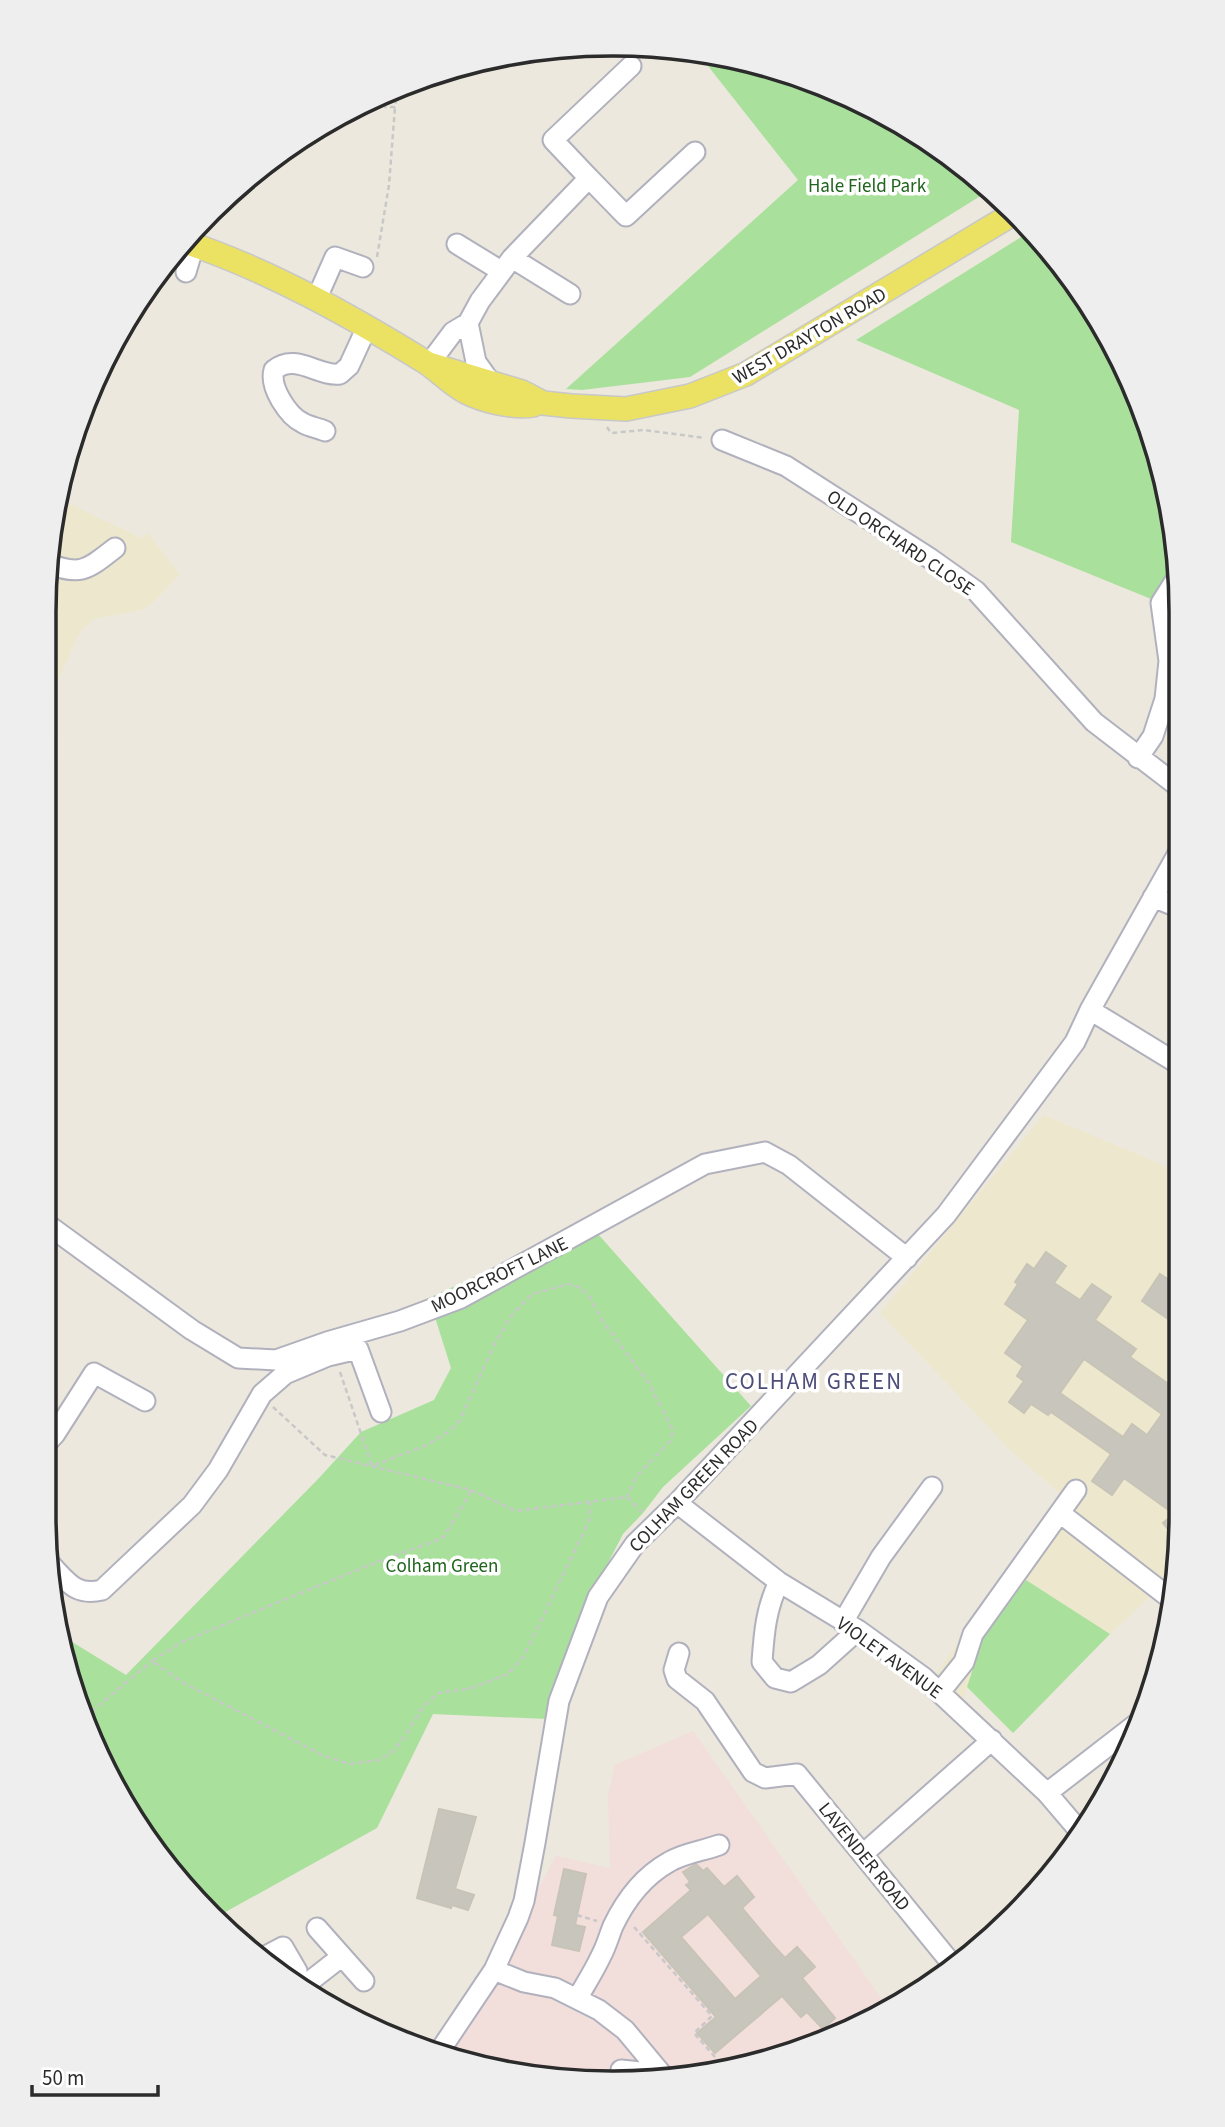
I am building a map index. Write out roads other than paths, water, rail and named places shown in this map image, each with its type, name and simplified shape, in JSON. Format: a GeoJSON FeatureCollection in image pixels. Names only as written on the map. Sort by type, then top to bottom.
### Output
{"type":"FeatureCollection","features":[{"type":"Feature","properties":{"kind":"main road","name":"WEST DRAYTON ROAD"},"geometry":{"type":"LineString","coordinates":[[429,365],[522,392],[543,402],[626,409],[691,396],[734,380],[1005,218]]}},
{"type":"Feature","properties":{"kind":"main road","name":"WEST DRAYTON ROAD"},"geometry":{"type":"LineString","coordinates":[[195,245],[222,255],[316,300],[429,365],[467,393],[495,402],[528,406],[543,402]]}},
{"type":"Feature","properties":{"kind":"street"},"geometry":{"type":"LineString","coordinates":[[631,66],[553,140],[626,216],[695,152]]}},
{"type":"Feature","properties":{"kind":"street"},"geometry":{"type":"LineString","coordinates":[[429,365],[453,332],[467,323],[507,265],[589,178]]}},
{"type":"Feature","properties":{"kind":"street"},"geometry":{"type":"LineString","coordinates":[[457,244],[570,294]]}},
{"type":"Feature","properties":{"kind":"street"},"geometry":{"type":"LineString","coordinates":[[186,272],[188,253]]}},
{"type":"Feature","properties":{"kind":"street"},"geometry":{"type":"LineString","coordinates":[[316,300],[335,257],[363,267]]}},
{"type":"Feature","properties":{"kind":"street"},"geometry":{"type":"LineString","coordinates":[[467,323],[476,362],[491,383]]}},
{"type":"Feature","properties":{"kind":"street"},"geometry":{"type":"LineString","coordinates":[[325,431],[302,423],[292,416],[273,381],[274,370],[294,364],[333,375],[340,374],[349,366],[366,329]]}},
{"type":"Feature","properties":{"kind":"street","name":"OLD ORCHARD CLOSE"},"geometry":{"type":"LineString","coordinates":[[722,440],[786,466],[976,591],[1094,722],[1169,780]]}},
{"type":"Feature","properties":{"kind":"street"},"geometry":{"type":"LineString","coordinates":[[58,566],[78,572],[92,566],[115,548]]}},
{"type":"Feature","properties":{"kind":"street"},"geometry":{"type":"LineString","coordinates":[[1168,591],[1161,603],[1169,612]]}},
{"type":"Feature","properties":{"kind":"street"},"geometry":{"type":"LineString","coordinates":[[1138,758],[1153,736],[1165,699],[1169,645]]}},
{"type":"Feature","properties":{"kind":"street","name":"COLHAM GREEN ROAD"},"geometry":{"type":"LineString","coordinates":[[444,2044],[494,1970],[524,1901],[559,1701],[598,1597],[631,1548],[677,1503],[946,1215],[1075,1042],[1090,1010],[1169,869]]}},
{"type":"Feature","properties":{"kind":"street"},"geometry":{"type":"LineString","coordinates":[[1153,897],[1169,904]]}},
{"type":"Feature","properties":{"kind":"street"},"geometry":{"type":"LineString","coordinates":[[1090,1010],[1169,1058]]}},
{"type":"Feature","properties":{"kind":"street","name":"MOORCROFT LANE"},"geometry":{"type":"LineString","coordinates":[[56,1231],[192,1330],[238,1358],[276,1360],[400,1321],[461,1298],[705,1164],[765,1152],[789,1165],[907,1258]]}},
{"type":"Feature","properties":{"kind":"street"},"geometry":{"type":"LineString","coordinates":[[60,1574],[73,1587],[89,1593],[102,1590],[192,1505],[218,1470],[262,1394],[285,1374],[328,1356],[358,1349],[381,1412]]}},
{"type":"Feature","properties":{"kind":"street"},"geometry":{"type":"LineString","coordinates":[[56,1432],[94,1373],[145,1401]]}},
{"type":"Feature","properties":{"kind":"street"},"geometry":{"type":"LineString","coordinates":[[779,1582],[771,1597],[764,1627],[762,1662],[775,1678],[791,1682],[840,1648],[881,1558],[932,1486]]}},
{"type":"Feature","properties":{"kind":"street"},"geometry":{"type":"LineString","coordinates":[[940,1692],[964,1662],[973,1634],[1076,1490]]}},
{"type":"Feature","properties":{"kind":"street","name":"VIOLET AVENUE"},"geometry":{"type":"LineString","coordinates":[[677,1503],[779,1582],[850,1626],[923,1677],[1048,1793],[1074,1825]]}},
{"type":"Feature","properties":{"kind":"street"},"geometry":{"type":"LineString","coordinates":[[1060,1513],[1163,1593]]}},
{"type":"Feature","properties":{"kind":"street","name":"LAVENDER ROAD"},"geometry":{"type":"LineString","coordinates":[[679,1653],[674,1670],[677,1679],[705,1701],[753,1772],[765,1777],[797,1774],[948,1958]]}},
{"type":"Feature","properties":{"kind":"street"},"geometry":{"type":"LineString","coordinates":[[1048,1793],[1124,1733]]}},
{"type":"Feature","properties":{"kind":"street"},"geometry":{"type":"LineString","coordinates":[[863,1854],[992,1740]]}},
{"type":"Feature","properties":{"kind":"street"},"geometry":{"type":"LineString","coordinates":[[577,1999],[602,1956],[618,1917],[637,1888],[653,1872],[680,1856],[702,1852],[719,1845]]}},
{"type":"Feature","properties":{"kind":"street"},"geometry":{"type":"LineString","coordinates":[[317,1928],[364,1981]]}},
{"type":"Feature","properties":{"kind":"street"},"geometry":{"type":"LineString","coordinates":[[271,1953],[283,1947],[294,1970]]}},
{"type":"Feature","properties":{"kind":"street"},"geometry":{"type":"LineString","coordinates":[[303,1977],[341,1957]]}},
{"type":"Feature","properties":{"kind":"street"},"geometry":{"type":"LineString","coordinates":[[494,1970],[524,1982],[555,1989],[599,2010],[625,2029],[651,2070]]}},
{"type":"Feature","properties":{"kind":"street"},"geometry":{"type":"LineString","coordinates":[[621,2070],[627,2071]]}},
{"type":"Feature","properties":{"kind":"district","name":"COLHAM GREEN"},"geometry":{"type":"Point","coordinates":[814,1381]}},
{"type":"Feature","properties":{"kind":"park label","name":"Hale Field Park"},"geometry":{"type":"Point","coordinates":[867,185]}},
{"type":"Feature","properties":{"kind":"park label","name":"Colham Green"},"geometry":{"type":"Point","coordinates":[442,1565]}}]}
